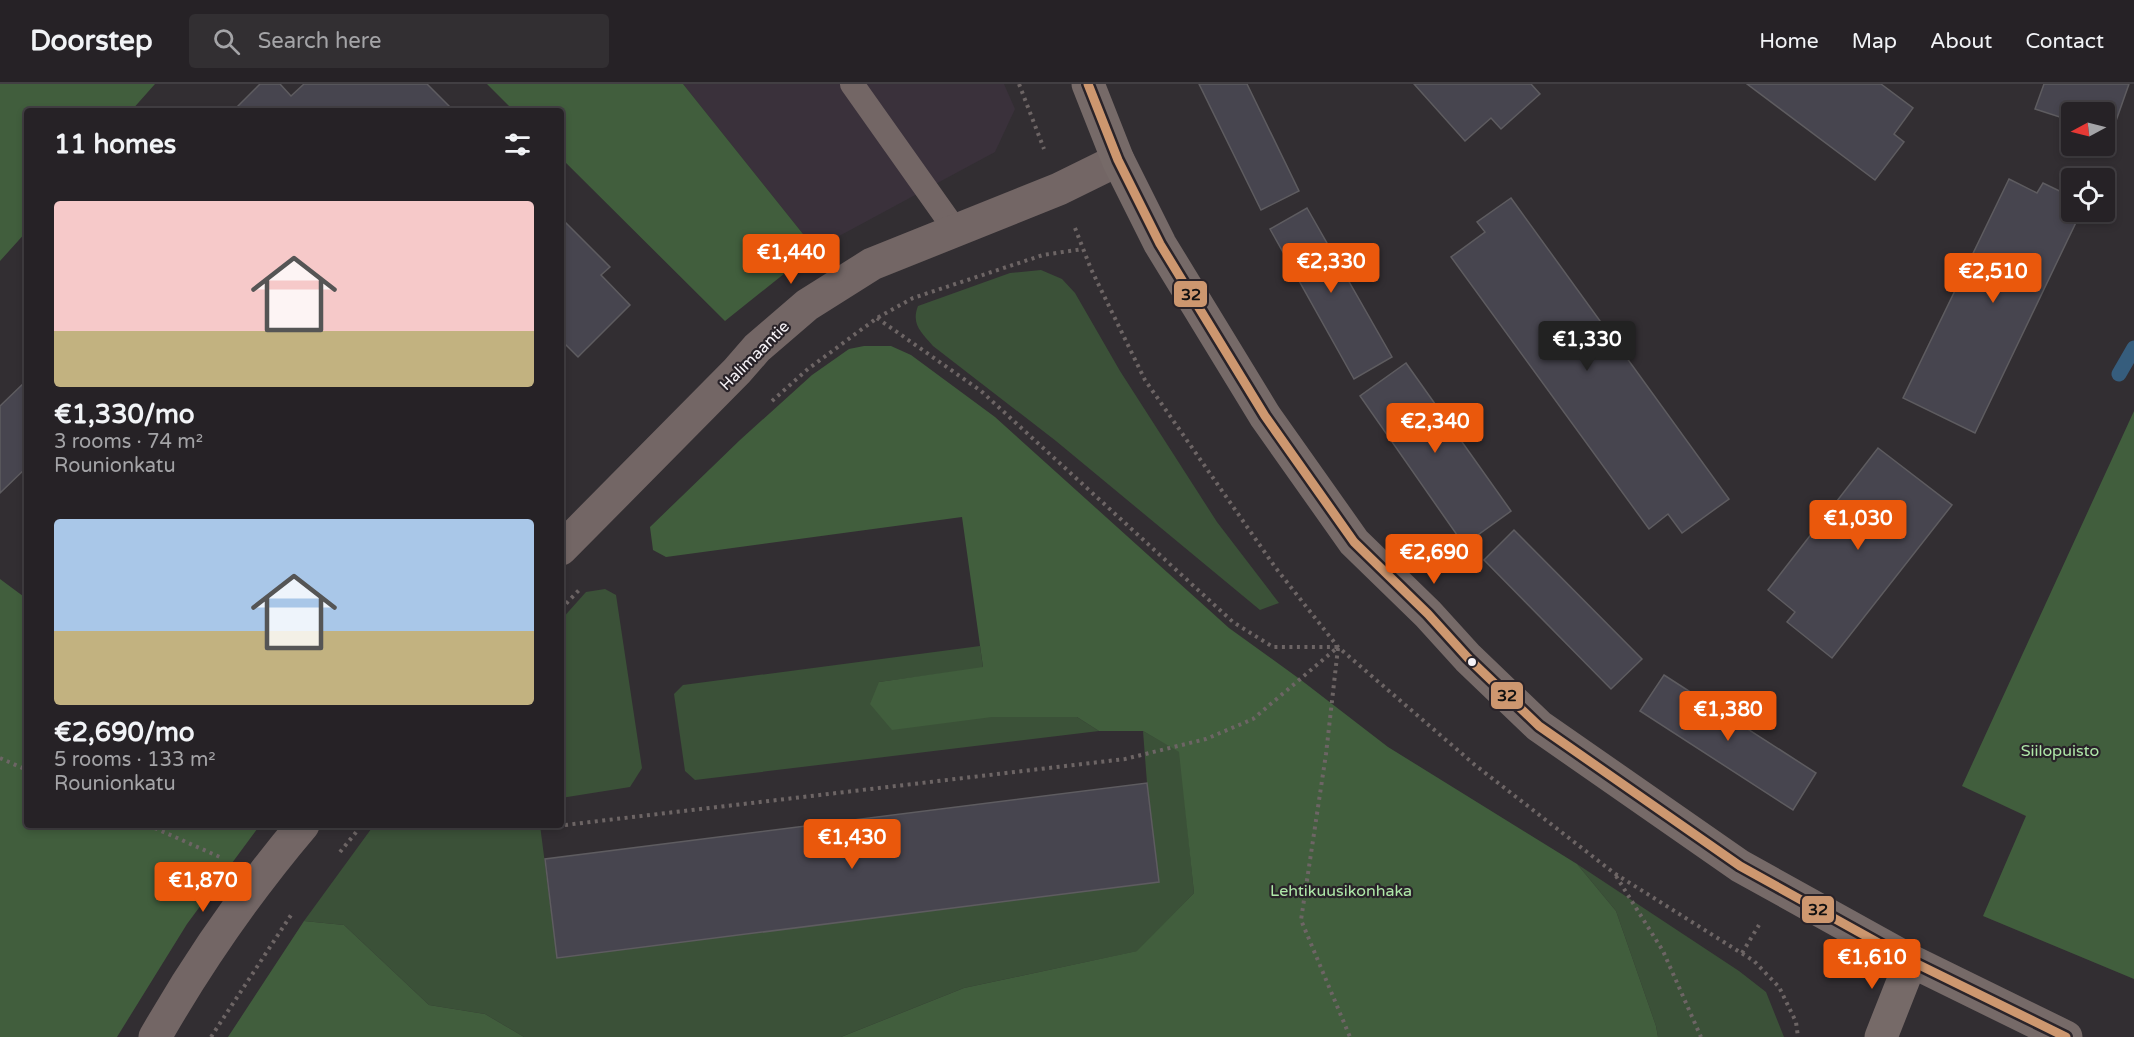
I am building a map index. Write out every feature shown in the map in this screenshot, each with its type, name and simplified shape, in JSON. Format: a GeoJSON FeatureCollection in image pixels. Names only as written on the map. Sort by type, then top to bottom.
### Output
{"type":"FeatureCollection","features":[{"type":"Feature","properties":{"kind":"main road"},"geometry":{"type":"LineString","coordinates":[[1088,84],[1118,160],[1160,244],[1265,416],[1354,542],[1428,614],[1468,658],[1539,726],[1740,866],[1911,962],[2066,1037]]}},
{"type":"Feature","properties":{"kind":"main road"},"geometry":{"type":"LineString","coordinates":[[1881,1037],[1911,962]]}},
{"type":"Feature","properties":{"kind":"street","name":"Halimaantie"},"geometry":{"type":"LineString","coordinates":[[564,546],[757,348],[807,305],[872,264],[1059,189],[1118,160]]}},
{"type":"Feature","properties":{"kind":"street"},"geometry":{"type":"LineString","coordinates":[[155,1037],[186,983],[260,876],[300,828]]}},
{"type":"Feature","properties":{"kind":"lane"},"geometry":{"type":"LineString","coordinates":[[852,84],[956,231]]}},
{"type":"Feature","properties":{"kind":"path"},"geometry":{"type":"LineString","coordinates":[[1019,84],[1059,189]]}},
{"type":"Feature","properties":{"kind":"path"},"geometry":{"type":"LineString","coordinates":[[767,405],[808,369],[877,318],[913,298],[1043,255],[1083,249]]}},
{"type":"Feature","properties":{"kind":"path"},"geometry":{"type":"LineString","coordinates":[[877,318],[981,391],[1233,622],[1273,646],[1338,647]]}},
{"type":"Feature","properties":{"kind":"path"},"geometry":{"type":"LineString","coordinates":[[564,606],[583,585]]}},
{"type":"Feature","properties":{"kind":"path"},"geometry":{"type":"LineString","coordinates":[[565,825],[1125,759],[1206,739],[1253,719],[1338,647]]}},
{"type":"Feature","properties":{"kind":"path"},"geometry":{"type":"LineString","coordinates":[[1338,647],[1326,754],[1301,920],[1350,1037]]}},
{"type":"Feature","properties":{"kind":"path"},"geometry":{"type":"LineString","coordinates":[[0,758],[24,769]]}},
{"type":"Feature","properties":{"kind":"path"},"geometry":{"type":"LineString","coordinates":[[335,858],[360,828]]}},
{"type":"Feature","properties":{"kind":"path"},"geometry":{"type":"LineString","coordinates":[[1614,873],[1663,951],[1701,1037]]}},
{"type":"Feature","properties":{"kind":"path"},"geometry":{"type":"LineString","coordinates":[[211,1037],[294,909]]}},
{"type":"Feature","properties":{"kind":"shaded area"},"geometry":{"type":"Polygon","coordinates":[[[683,84],[1004,84],[1015,109],[995,152],[815,249],[683,84]]]}},
{"type":"Feature","properties":{"kind":"green space"},"geometry":{"type":"Polygon","coordinates":[[[0,84],[155,84],[134,108],[24,108],[24,234],[0,261],[0,84]]]}},
{"type":"Feature","properties":{"kind":"green space"},"geometry":{"type":"Polygon","coordinates":[[[487,84],[683,84],[815,249],[725,321],[564,161],[564,108],[511,108],[487,84]]]}},
{"type":"Feature","properties":{"kind":"green space"},"geometry":{"type":"Polygon","coordinates":[[[1041,270],[1062,279],[1075,293],[1120,371],[1217,522],[1279,603],[1260,610],[1056,441],[933,346],[918,327],[916,312],[918,306],[1010,273],[1041,270]]]}},
{"type":"Feature","properties":{"kind":"green space","name":"Lehtikuusikonhaka"},"geometry":{"type":"Polygon","coordinates":[[[864,346],[891,346],[911,355],[995,417],[1229,628],[1388,747],[1577,864],[1616,911],[1658,1037],[841,1037],[964,988],[1137,951],[1194,893],[1179,752],[1143,731],[1099,731],[1077,717],[992,717],[892,730],[870,704],[879,682],[983,667],[962,517],[666,557],[653,550],[650,527],[740,440],[812,375],[849,349],[864,346]]]}},
{"type":"Feature","properties":{"kind":"green space","name":"Siilopuisto"},"geometry":{"type":"Polygon","coordinates":[[[2134,411],[2134,979],[1983,916],[2026,816],[1962,786],[2134,411]]]}},
{"type":"Feature","properties":{"kind":"green space"},"geometry":{"type":"Polygon","coordinates":[[[0,579],[24,597],[24,828],[258,828],[187,924],[117,1037],[0,1037],[0,579]]]}},
{"type":"Feature","properties":{"kind":"green space"},"geometry":{"type":"Polygon","coordinates":[[[605,589],[616,595],[642,768],[630,787],[564,798],[564,617],[586,592],[605,589]]]}},
{"type":"Feature","properties":{"kind":"green space"},"geometry":{"type":"Polygon","coordinates":[[[980,646],[983,668],[879,682],[992,717],[1077,717],[1099,731],[695,780],[685,771],[674,694],[683,685],[980,646]]]}},
{"type":"Feature","properties":{"kind":"green space"},"geometry":{"type":"Polygon","coordinates":[[[1143,731],[1180,752],[1194,893],[1138,951],[964,988],[841,1037],[524,1037],[485,1014],[429,1005],[344,925],[304,921],[372,828],[540,828],[557,957],[1159,882],[1143,731]]]}},
{"type":"Feature","properties":{"kind":"green space"},"geometry":{"type":"Polygon","coordinates":[[[1577,864],[1739,971],[1766,992],[1784,1037],[1658,1037],[1616,911],[1577,864]]]}},
{"type":"Feature","properties":{"kind":"green space"},"geometry":{"type":"Polygon","coordinates":[[[304,921],[344,925],[429,1005],[485,1014],[524,1037],[228,1037],[304,921]]]}},
{"type":"Feature","properties":{"kind":"building"},"geometry":{"type":"Polygon","coordinates":[[[260,84],[280,84],[291,96],[304,84],[427,84],[451,108],[236,108],[260,84]]]}},
{"type":"Feature","properties":{"kind":"building"},"geometry":{"type":"Polygon","coordinates":[[[1199,84],[1247,84],[1299,191],[1261,210],[1199,84]]]}},
{"type":"Feature","properties":{"kind":"building"},"geometry":{"type":"Polygon","coordinates":[[[1414,84],[1531,84],[1540,94],[1501,129],[1491,118],[1465,141],[1414,84]]]}},
{"type":"Feature","properties":{"kind":"building"},"geometry":{"type":"Polygon","coordinates":[[[1747,84],[1881,84],[1913,108],[1894,134],[1904,142],[1875,180],[1747,84]]]}},
{"type":"Feature","properties":{"kind":"building"},"geometry":{"type":"Polygon","coordinates":[[[2044,84],[2129,84],[2115,124],[2115,102],[2061,102],[2061,117],[2035,109],[2044,84]]]}},
{"type":"Feature","properties":{"kind":"building"},"geometry":{"type":"Polygon","coordinates":[[[2009,179],[2037,193],[2043,183],[2061,192],[2061,222],[2076,222],[1975,433],[1903,398],[2009,179]]]}},
{"type":"Feature","properties":{"kind":"building"},"geometry":{"type":"Polygon","coordinates":[[[1511,198],[1729,499],[1682,533],[1668,514],[1649,529],[1451,257],[1485,232],[1477,222],[1511,198]]]}},
{"type":"Feature","properties":{"kind":"building"},"geometry":{"type":"Polygon","coordinates":[[[1307,208],[1392,357],[1354,379],[1270,229],[1307,208]]]}},
{"type":"Feature","properties":{"kind":"building"},"geometry":{"type":"Polygon","coordinates":[[[564,221],[610,267],[601,275],[630,305],[578,357],[564,343],[564,221]]]}},
{"type":"Feature","properties":{"kind":"building"},"geometry":{"type":"Polygon","coordinates":[[[1406,363],[1511,511],[1464,545],[1360,396],[1406,363]]]}},
{"type":"Feature","properties":{"kind":"building"},"geometry":{"type":"Polygon","coordinates":[[[24,383],[24,470],[0,493],[0,406],[24,383]]]}},
{"type":"Feature","properties":{"kind":"building"},"geometry":{"type":"Polygon","coordinates":[[[1878,448],[1952,505],[1832,658],[1787,622],[1795,612],[1768,590],[1878,448]]]}},
{"type":"Feature","properties":{"kind":"building"},"geometry":{"type":"Polygon","coordinates":[[[1514,530],[1642,659],[1611,689],[1484,560],[1514,530]]]}},
{"type":"Feature","properties":{"kind":"building"},"geometry":{"type":"Polygon","coordinates":[[[1664,675],[1816,773],[1793,810],[1640,711],[1664,675]]]}},
{"type":"Feature","properties":{"kind":"building"},"geometry":{"type":"Polygon","coordinates":[[[1147,783],[1159,882],[557,958],[545,859],[1147,783]]]}},
{"type":"Feature","properties":{"kind":"waterway"},"geometry":{"type":"LineString","coordinates":[[2119,374],[2134,348]]}},
{"type":"Feature","properties":{"kind":"transit line","name":"32"},"geometry":{"type":"LineString","coordinates":[[1088,84],[1118,160],[1160,244],[1265,416],[1354,542],[1428,614],[1468,658],[1539,726],[1740,866],[1911,961],[2066,1037]]}}]}
